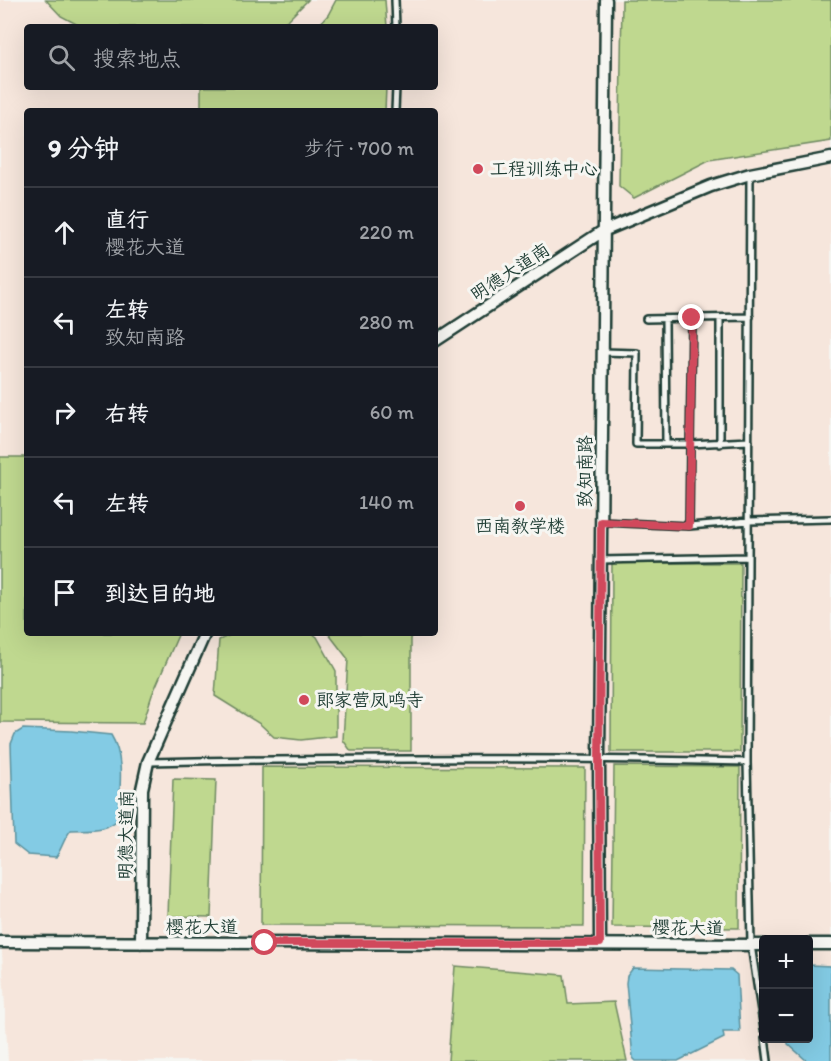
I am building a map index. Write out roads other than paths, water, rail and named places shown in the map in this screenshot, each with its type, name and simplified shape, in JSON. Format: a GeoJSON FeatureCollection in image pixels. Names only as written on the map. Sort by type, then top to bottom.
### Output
{"type":"FeatureCollection","features":[{"type":"Feature","properties":{"kind":"street","name":"致知南路"},"geometry":{"type":"LineString","coordinates":[[600,943],[600,560],[606,0]]}},
{"type":"Feature","properties":{"kind":"street","name":"明德大道南"},"geometry":{"type":"LineString","coordinates":[[438,339],[603,231],[711,186],[750,174],[831,158]]}},
{"type":"Feature","properties":{"kind":"street","name":"明德大道南"},"geometry":{"type":"LineString","coordinates":[[141,943],[142,789],[148,762],[204,636]]}},
{"type":"Feature","properties":{"kind":"street","name":"樱花大道"},"geometry":{"type":"LineString","coordinates":[[0,942],[759,945]]}},
{"type":"Feature","properties":{"kind":"street"},"geometry":{"type":"LineString","coordinates":[[813,944],[831,944]]}},
{"type":"Feature","properties":{"kind":"lane"},"geometry":{"type":"LineString","coordinates":[[395,0],[396,24]]}},
{"type":"Feature","properties":{"kind":"lane"},"geometry":{"type":"LineString","coordinates":[[395,108],[396,90]]}},
{"type":"Feature","properties":{"kind":"lane"},"geometry":{"type":"LineString","coordinates":[[750,174],[747,762],[751,945],[759,997]]}},
{"type":"Feature","properties":{"kind":"lane"},"geometry":{"type":"LineString","coordinates":[[646,320],[750,317]]}},
{"type":"Feature","properties":{"kind":"lane"},"geometry":{"type":"LineString","coordinates":[[689,526],[692,318]]}},
{"type":"Feature","properties":{"kind":"lane"},"geometry":{"type":"LineString","coordinates":[[720,318],[720,444]]}},
{"type":"Feature","properties":{"kind":"lane"},"geometry":{"type":"LineString","coordinates":[[665,319],[666,444]]}},
{"type":"Feature","properties":{"kind":"lane"},"geometry":{"type":"LineString","coordinates":[[602,352],[638,353],[636,444],[720,444],[749,441]]}},
{"type":"Feature","properties":{"kind":"lane"},"geometry":{"type":"LineString","coordinates":[[601,522],[689,526],[749,521],[831,519]]}},
{"type":"Feature","properties":{"kind":"lane"},"geometry":{"type":"LineString","coordinates":[[600,560],[748,557]]}},
{"type":"Feature","properties":{"kind":"lane"},"geometry":{"type":"LineString","coordinates":[[148,762],[348,758],[599,758],[747,762]]}},
{"type":"Feature","properties":{"kind":"lane"},"geometry":{"type":"LineString","coordinates":[[766,1043],[768,1061]]}},
{"type":"Feature","properties":{"kind":"water"},"geometry":{"type":"Polygon","coordinates":[[[23,729],[111,735],[119,754],[118,819],[102,828],[71,830],[56,857],[28,855],[14,844],[11,744],[15,734],[23,729]]]}},
{"type":"Feature","properties":{"kind":"water"},"geometry":{"type":"Polygon","coordinates":[[[813,965],[831,966],[831,1061],[807,1061],[788,1044],[813,1043],[813,965]]]}},
{"type":"Feature","properties":{"kind":"water"},"geometry":{"type":"Polygon","coordinates":[[[633,968],[731,970],[737,975],[740,1032],[723,1032],[724,1038],[678,1061],[636,1061],[633,1058],[626,983],[627,976],[633,968]]]}},
{"type":"Feature","properties":{"kind":"place","name":"工程训练中心"},"geometry":{"type":"Point","coordinates":[478,169]}},
{"type":"Feature","properties":{"kind":"place","name":"西南教学楼"},"geometry":{"type":"Point","coordinates":[520,506]}},
{"type":"Feature","properties":{"kind":"place","name":"郎家营凤鸣寺"},"geometry":{"type":"Point","coordinates":[304,700]}}]}
